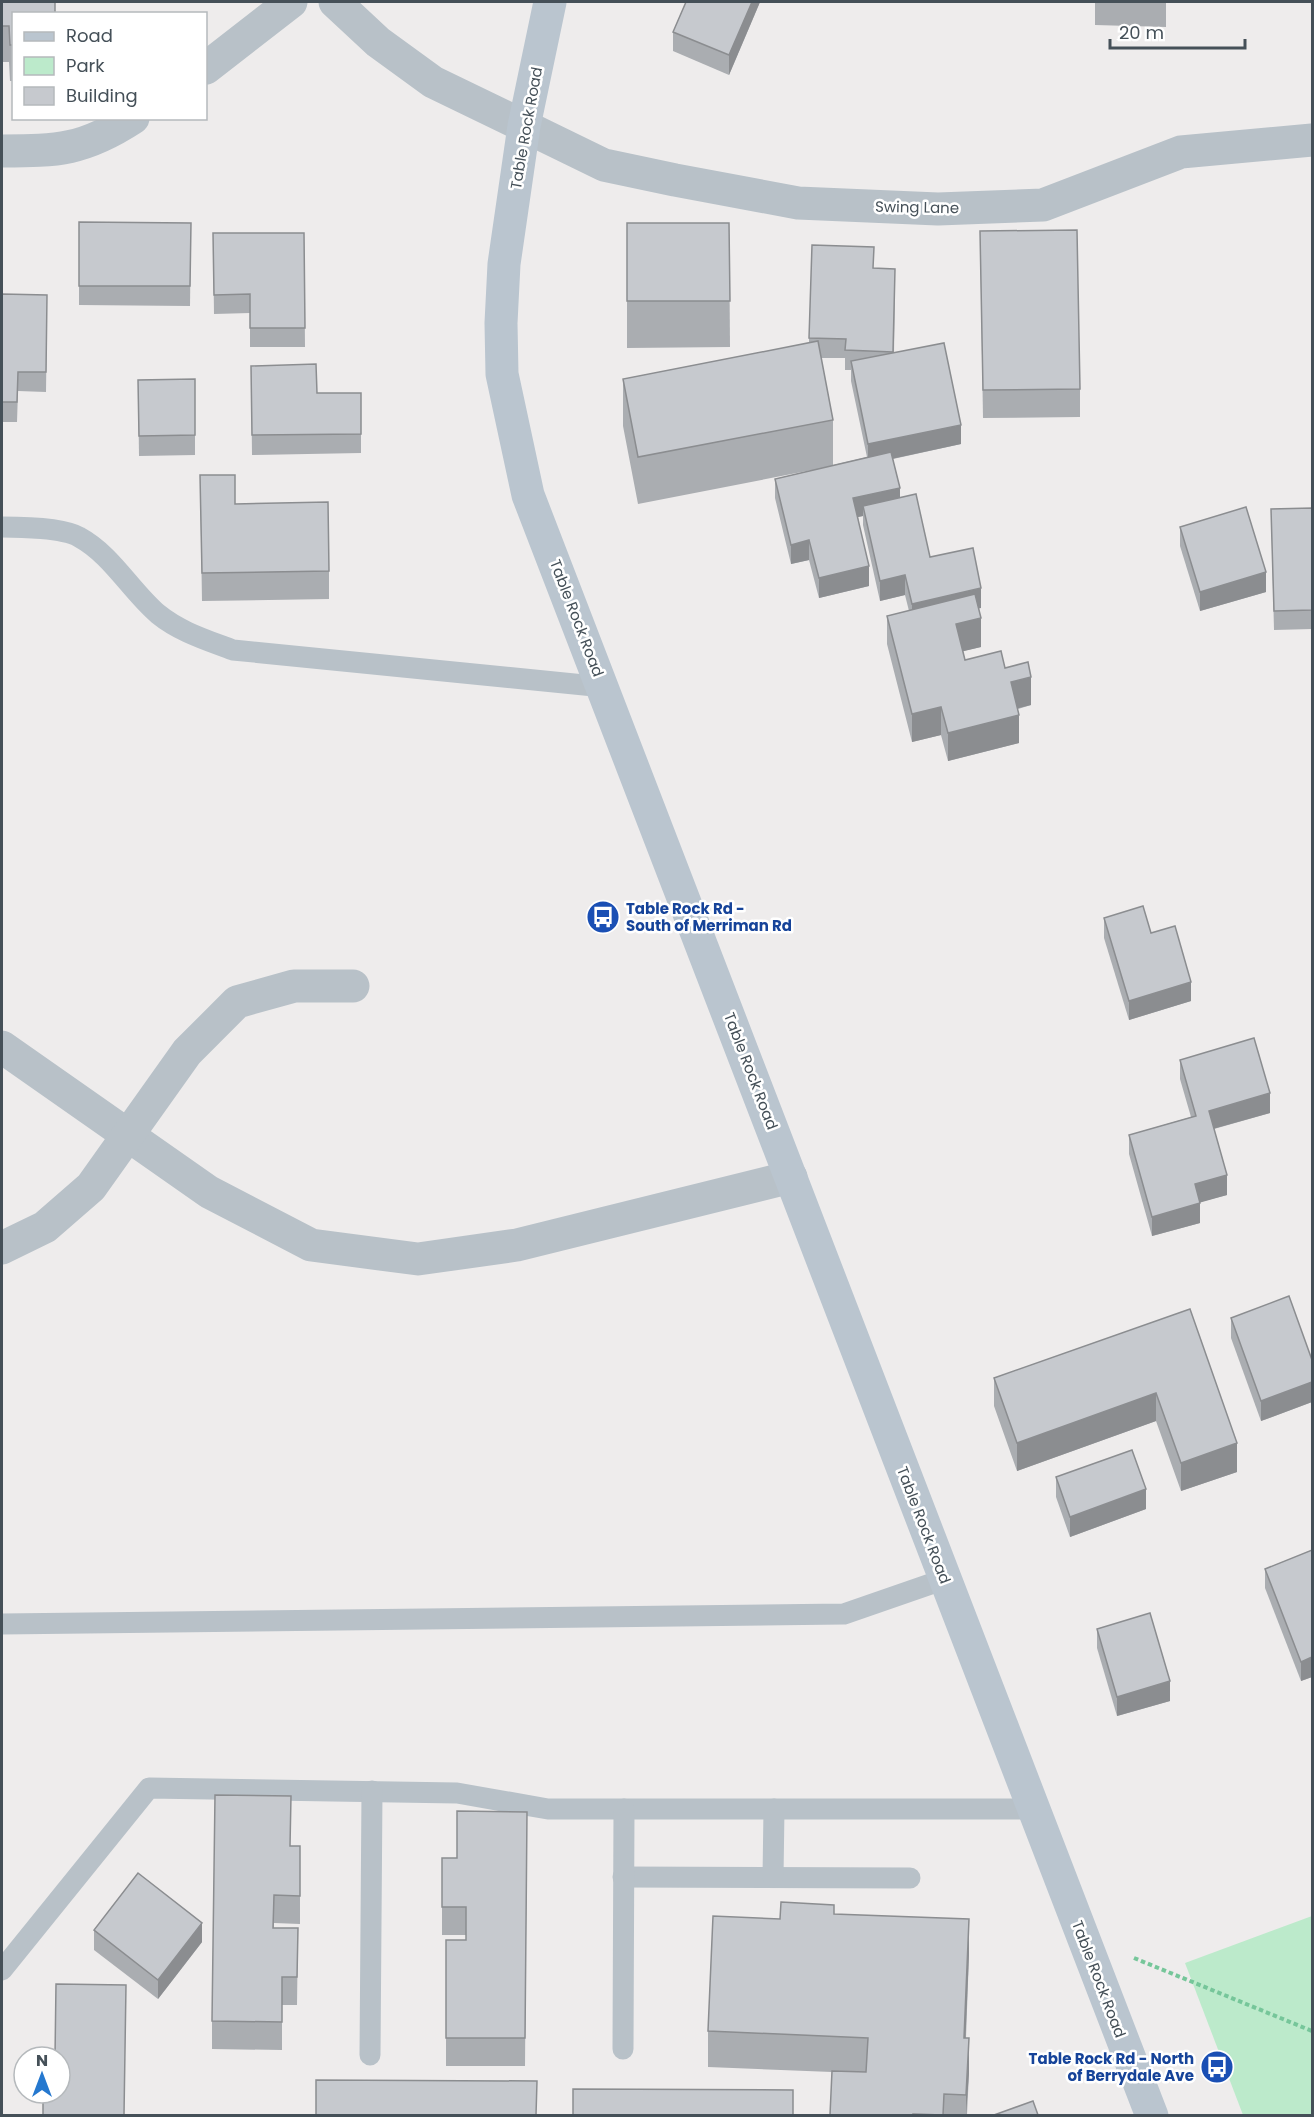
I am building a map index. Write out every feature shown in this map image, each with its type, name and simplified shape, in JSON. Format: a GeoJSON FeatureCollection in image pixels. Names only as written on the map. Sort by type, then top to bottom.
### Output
{"type":"FeatureCollection","features":[{"type":"Feature","properties":{"kind":"main road","name":"Table Rock Road"},"geometry":{"type":"LineString","coordinates":[[550,2],[524,126],[504,264],[501,323],[502,374],[528,495],[604,687],[1152,2115]]}},
{"type":"Feature","properties":{"kind":"street"},"geometry":{"type":"LineString","coordinates":[[207,67],[291,2]]}},
{"type":"Feature","properties":{"kind":"street","name":"Swing Lane"},"geometry":{"type":"LineString","coordinates":[[335,2],[378,42],[433,82],[604,165],[798,203],[938,209],[1043,205],[1181,152],[1312,140]]}},
{"type":"Feature","properties":{"kind":"street"},"geometry":{"type":"LineString","coordinates":[[2,151],[44,151],[76,147],[105,136],[131,120]]}},
{"type":"Feature","properties":{"kind":"street"},"geometry":{"type":"LineString","coordinates":[[2,1248],[45,1227],[91,1187],[187,1052],[237,1002],[294,986],[353,986]]}},
{"type":"Feature","properties":{"kind":"street"},"geometry":{"type":"LineString","coordinates":[[2,1047],[129,1134],[208,1192],[311,1245],[418,1259],[517,1245],[791,1177]]}},
{"type":"Feature","properties":{"kind":"lane"},"geometry":{"type":"LineString","coordinates":[[2,527],[28,527],[77,535],[98,549],[157,613],[181,629],[233,650],[604,687]]}},
{"type":"Feature","properties":{"kind":"lane"},"geometry":{"type":"LineString","coordinates":[[2,1624],[844,1614],[945,1579]]}},
{"type":"Feature","properties":{"kind":"lane"},"geometry":{"type":"LineString","coordinates":[[2,1970],[149,1788],[457,1793],[548,1809],[1034,1809]]}},
{"type":"Feature","properties":{"kind":"lane"},"geometry":{"type":"LineString","coordinates":[[370,2055],[372,1791]]}},
{"type":"Feature","properties":{"kind":"lane"},"geometry":{"type":"LineString","coordinates":[[623,2049],[624,1809]]}},
{"type":"Feature","properties":{"kind":"lane"},"geometry":{"type":"LineString","coordinates":[[773,1876],[774,1809]]}},
{"type":"Feature","properties":{"kind":"lane"},"geometry":{"type":"LineString","coordinates":[[623,1876],[910,1878]]}},
{"type":"Feature","properties":{"kind":"path"},"geometry":{"type":"LineString","coordinates":[[1084,1937],[1312,2031]]}},
{"type":"Feature","properties":{"kind":"green space"},"geometry":{"type":"Polygon","coordinates":[[[1312,1916],[1312,2115],[1243,2115],[1185,1963],[1312,1916]]]}},
{"type":"Feature","properties":{"kind":"building"},"geometry":{"type":"Polygon","coordinates":[[[2,2],[55,2],[55,12],[12,12],[12,45],[10,45],[9,26],[2,26],[2,2]]]}},
{"type":"Feature","properties":{"kind":"building"},"geometry":{"type":"Polygon","coordinates":[[[686,2],[752,2],[729,55],[673,32],[686,2]]]}},
{"type":"Feature","properties":{"kind":"building"},"geometry":{"type":"Polygon","coordinates":[[[79,222],[191,223],[190,286],[79,286],[79,222]]]}},
{"type":"Feature","properties":{"kind":"building"},"geometry":{"type":"Polygon","coordinates":[[[627,223],[729,223],[730,301],[627,301],[627,223]]]}},
{"type":"Feature","properties":{"kind":"building"},"geometry":{"type":"Polygon","coordinates":[[[1077,230],[1080,389],[983,390],[980,231],[1077,230]]]}},
{"type":"Feature","properties":{"kind":"building"},"geometry":{"type":"Polygon","coordinates":[[[213,233],[304,233],[305,328],[250,328],[250,294],[214,295],[213,233]]]}},
{"type":"Feature","properties":{"kind":"building"},"geometry":{"type":"Polygon","coordinates":[[[812,245],[874,247],[873,268],[895,269],[893,352],[845,350],[846,339],[809,338],[812,245]]]}},
{"type":"Feature","properties":{"kind":"building"},"geometry":{"type":"Polygon","coordinates":[[[2,294],[47,295],[46,372],[18,372],[17,402],[2,402],[2,294]]]}},
{"type":"Feature","properties":{"kind":"building"},"geometry":{"type":"Polygon","coordinates":[[[818,341],[833,420],[638,457],[623,379],[818,341]]]}},
{"type":"Feature","properties":{"kind":"building"},"geometry":{"type":"Polygon","coordinates":[[[944,343],[961,425],[868,444],[851,361],[944,343]]]}},
{"type":"Feature","properties":{"kind":"building"},"geometry":{"type":"Polygon","coordinates":[[[316,364],[317,393],[361,393],[361,434],[252,435],[251,366],[316,364]]]}},
{"type":"Feature","properties":{"kind":"building"},"geometry":{"type":"Polygon","coordinates":[[[195,379],[195,435],[139,436],[138,380],[195,379]]]}},
{"type":"Feature","properties":{"kind":"building"},"geometry":{"type":"Polygon","coordinates":[[[891,452],[900,488],[853,498],[869,566],[819,578],[809,540],[791,545],[775,479],[891,452]]]}},
{"type":"Feature","properties":{"kind":"building"},"geometry":{"type":"Polygon","coordinates":[[[200,475],[235,475],[235,504],[328,502],[329,571],[202,573],[200,475]]]}},
{"type":"Feature","properties":{"kind":"building"},"geometry":{"type":"Polygon","coordinates":[[[916,494],[930,557],[973,548],[981,588],[912,604],[905,575],[880,581],[863,506],[916,494]]]}},
{"type":"Feature","properties":{"kind":"building"},"geometry":{"type":"Polygon","coordinates":[[[1246,507],[1266,572],[1200,592],[1180,527],[1246,507]]]}},
{"type":"Feature","properties":{"kind":"building"},"geometry":{"type":"Polygon","coordinates":[[[1312,508],[1312,610],[1274,611],[1271,509],[1312,508]]]}},
{"type":"Feature","properties":{"kind":"building"},"geometry":{"type":"Polygon","coordinates":[[[975,594],[981,618],[956,624],[965,660],[1001,651],[1005,668],[1028,662],[1031,677],[1011,682],[1019,715],[948,733],[941,707],[912,714],[887,616],[975,594]]]}},
{"type":"Feature","properties":{"kind":"building"},"geometry":{"type":"Polygon","coordinates":[[[1143,906],[1151,933],[1175,926],[1191,982],[1129,1001],[1104,918],[1143,906]]]}},
{"type":"Feature","properties":{"kind":"building"},"geometry":{"type":"Polygon","coordinates":[[[1254,1038],[1270,1093],[1209,1111],[1227,1175],[1195,1184],[1200,1203],[1152,1217],[1129,1135],[1196,1116],[1180,1060],[1254,1038]]]}},
{"type":"Feature","properties":{"kind":"building"},"geometry":{"type":"Polygon","coordinates":[[[1289,1296],[1312,1360],[1312,1382],[1261,1401],[1231,1318],[1289,1296]]]}},
{"type":"Feature","properties":{"kind":"building"},"geometry":{"type":"Polygon","coordinates":[[[1190,1309],[1237,1443],[1181,1463],[1156,1393],[1017,1443],[994,1378],[1190,1309]]]}},
{"type":"Feature","properties":{"kind":"building"},"geometry":{"type":"Polygon","coordinates":[[[1132,1450],[1146,1489],[1070,1517],[1056,1477],[1132,1450]]]}},
{"type":"Feature","properties":{"kind":"building"},"geometry":{"type":"Polygon","coordinates":[[[1312,1550],[1312,1657],[1301,1662],[1265,1569],[1312,1550]]]}},
{"type":"Feature","properties":{"kind":"building"},"geometry":{"type":"Polygon","coordinates":[[[1150,1613],[1170,1681],[1117,1697],[1097,1629],[1150,1613]]]}},
{"type":"Feature","properties":{"kind":"building"},"geometry":{"type":"Polygon","coordinates":[[[215,1795],[291,1796],[290,1846],[300,1846],[300,1896],[274,1895],[273,1928],[298,1928],[297,1977],[282,1977],[282,2022],[212,2021],[215,1795]]]}},
{"type":"Feature","properties":{"kind":"building"},"geometry":{"type":"Polygon","coordinates":[[[457,1811],[527,1812],[525,2038],[446,2038],[446,1940],[466,1940],[466,1907],[442,1907],[442,1858],[457,1858],[457,1811]]]}},
{"type":"Feature","properties":{"kind":"building"},"geometry":{"type":"Polygon","coordinates":[[[138,1873],[202,1923],[158,1980],[94,1930],[138,1873]]]}},
{"type":"Feature","properties":{"kind":"building"},"geometry":{"type":"Polygon","coordinates":[[[781,1902],[834,1905],[834,1914],[969,1919],[964,2038],[969,2038],[966,2095],[944,2094],[943,2115],[830,2115],[832,2071],[866,2072],[868,2038],[708,2031],[713,1916],[780,1919],[781,1902]]]}},
{"type":"Feature","properties":{"kind":"building"},"geometry":{"type":"Polygon","coordinates":[[[56,1984],[126,1985],[124,2115],[43,2115],[43,2105],[72,2105],[72,2045],[55,2045],[56,1984]]]}},
{"type":"Feature","properties":{"kind":"building"},"geometry":{"type":"Polygon","coordinates":[[[316,2080],[537,2081],[536,2115],[316,2115],[316,2080]]]}},
{"type":"Feature","properties":{"kind":"building"},"geometry":{"type":"Polygon","coordinates":[[[573,2089],[793,2090],[793,2115],[573,2115],[573,2089]]]}},
{"type":"Feature","properties":{"kind":"building"},"geometry":{"type":"Polygon","coordinates":[[[1033,2101],[1038,2115],[994,2115],[1033,2101]]]}},
{"type":"Feature","properties":{"kind":"place","name":"Table Rock Rd - South of Merriman Rd"},"geometry":{"type":"Point","coordinates":[603,917]}},
{"type":"Feature","properties":{"kind":"place","name":"Table Rock Rd - North of Berrydale Ave"},"geometry":{"type":"Point","coordinates":[1217,2067]}}]}
